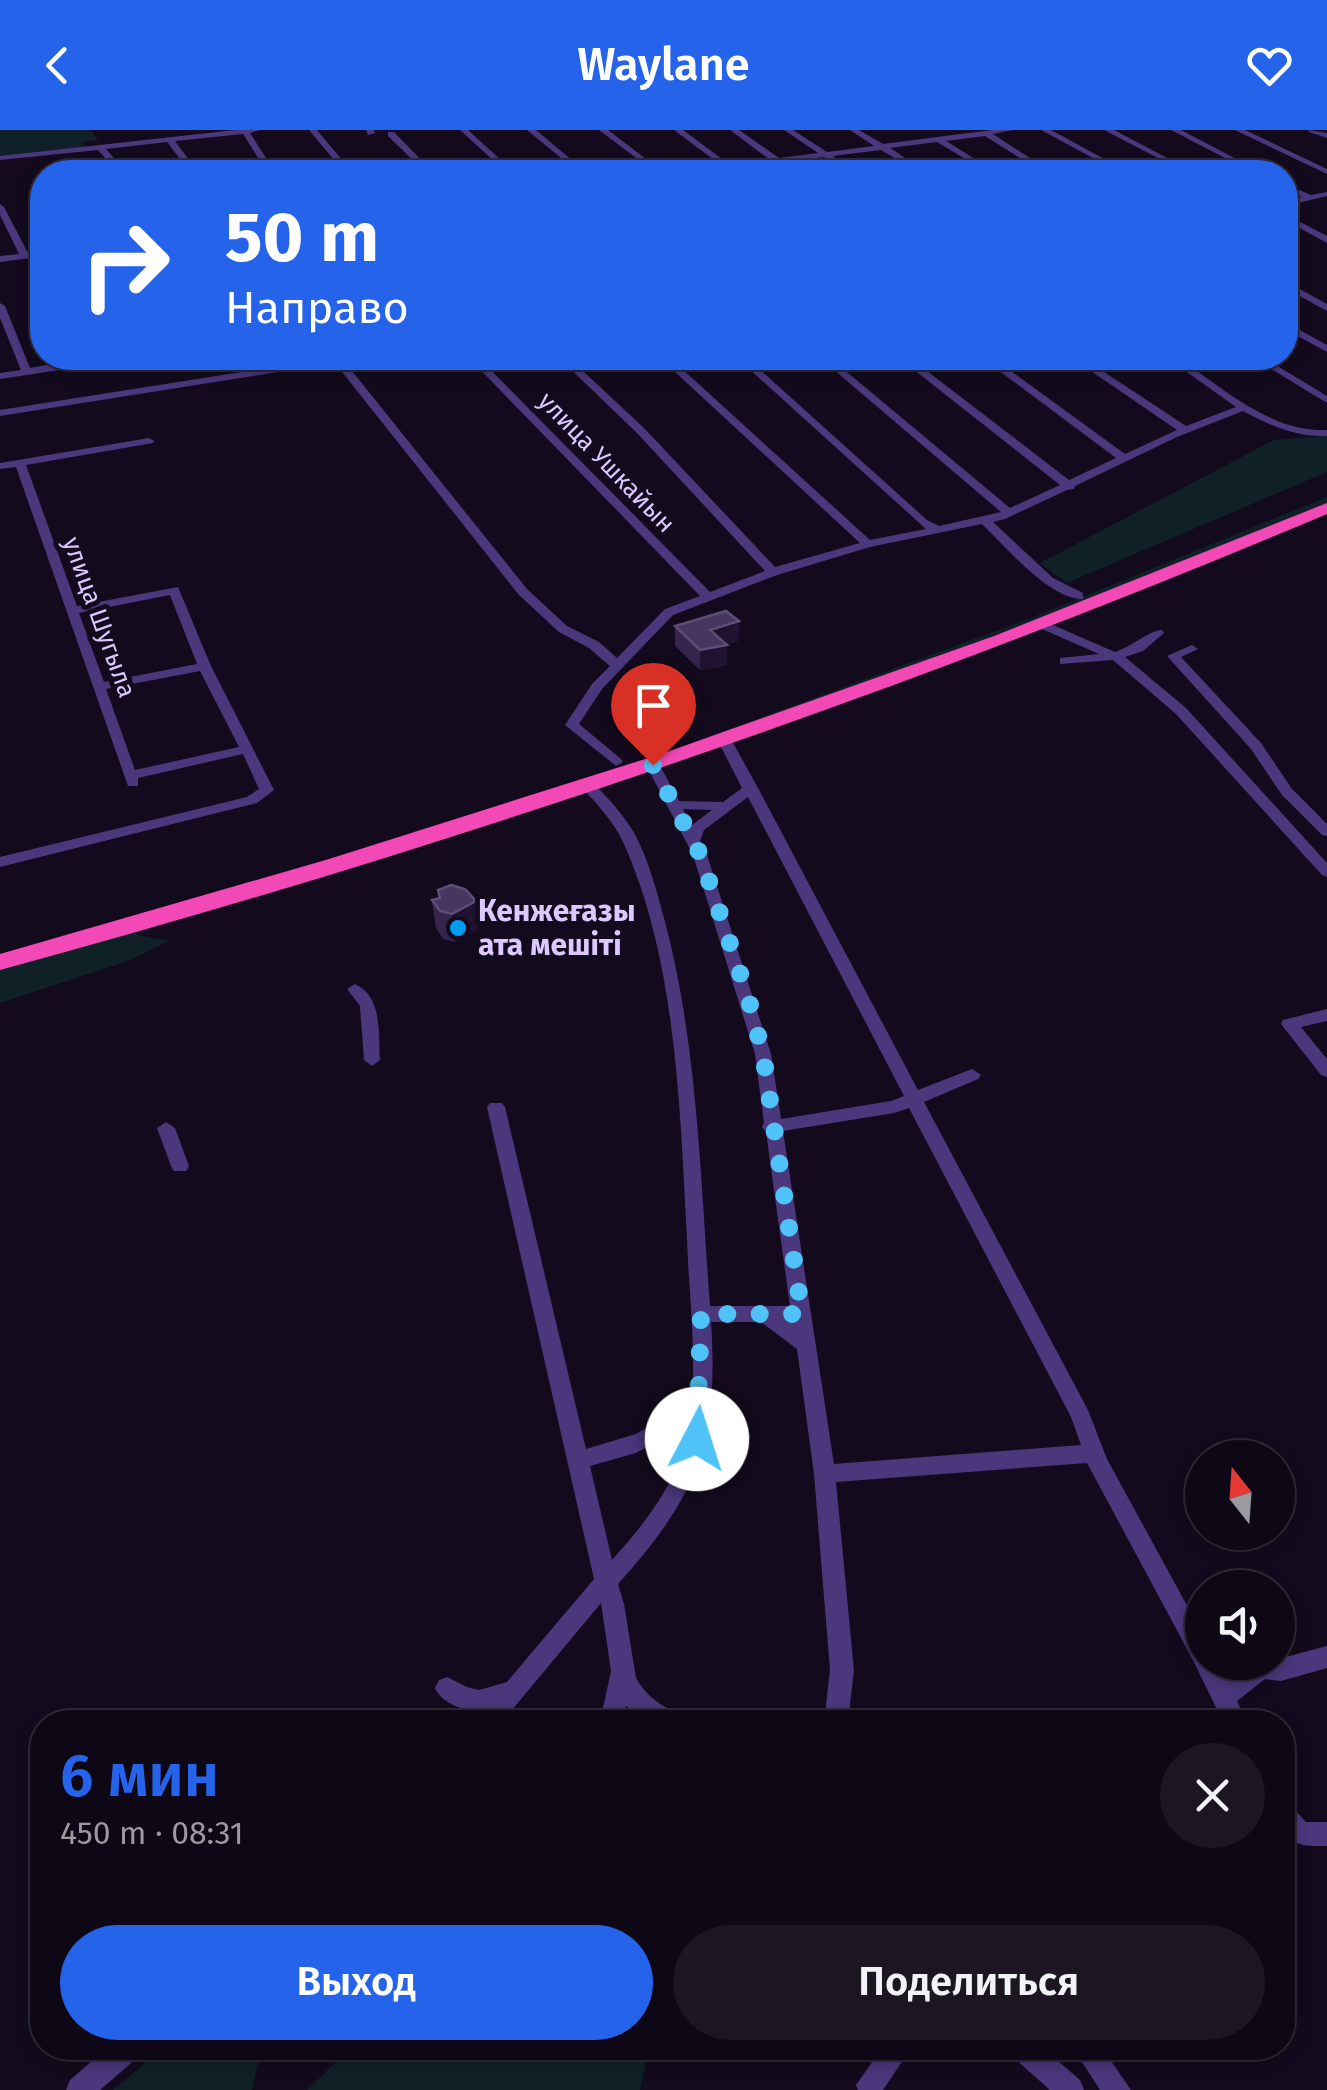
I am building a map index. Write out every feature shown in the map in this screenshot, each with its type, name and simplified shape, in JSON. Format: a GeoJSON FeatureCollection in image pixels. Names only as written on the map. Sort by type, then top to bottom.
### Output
{"type":"FeatureCollection","features":[{"type":"Feature","properties":{"kind":"highway"},"geometry":{"type":"LineString","coordinates":[[0,962],[374,856],[589,787],[636,763],[1078,596],[1327,493]]}},
{"type":"Feature","properties":{"kind":"highway"},"geometry":{"type":"LineString","coordinates":[[0,943],[725,741],[1046,626],[1327,508]]}},
{"type":"Feature","properties":{"kind":"street"},"geometry":{"type":"LineString","coordinates":[[0,158],[256,130]]}},
{"type":"Feature","properties":{"kind":"street"},"geometry":{"type":"LineString","coordinates":[[313,130],[338,160]]}},
{"type":"Feature","properties":{"kind":"street"},"geometry":{"type":"LineString","coordinates":[[464,130],[497,160]]}},
{"type":"Feature","properties":{"kind":"street"},"geometry":{"type":"LineString","coordinates":[[531,130],[567,160]]}},
{"type":"Feature","properties":{"kind":"street"},"geometry":{"type":"LineString","coordinates":[[603,130],[643,160]]}},
{"type":"Feature","properties":{"kind":"street"},"geometry":{"type":"LineString","coordinates":[[678,130],[718,160]]}},
{"type":"Feature","properties":{"kind":"street"},"geometry":{"type":"LineString","coordinates":[[734,130],[774,160]]}},
{"type":"Feature","properties":{"kind":"street"},"geometry":{"type":"LineString","coordinates":[[788,130],[833,160]]}},
{"type":"Feature","properties":{"kind":"street"},"geometry":{"type":"LineString","coordinates":[[854,130],[904,160]]}},
{"type":"Feature","properties":{"kind":"street"},"geometry":{"type":"LineString","coordinates":[[922,130],[972,160]]}},
{"type":"Feature","properties":{"kind":"street"},"geometry":{"type":"LineString","coordinates":[[790,160],[1009,130]]}},
{"type":"Feature","properties":{"kind":"street"},"geometry":{"type":"LineString","coordinates":[[1045,130],[1101,160]]}},
{"type":"Feature","properties":{"kind":"street"},"geometry":{"type":"LineString","coordinates":[[1108,130],[1167,160]]}},
{"type":"Feature","properties":{"kind":"street"},"geometry":{"type":"LineString","coordinates":[[1175,130],[1234,160]]}},
{"type":"Feature","properties":{"kind":"street"},"geometry":{"type":"LineString","coordinates":[[1239,130],[1327,172]]}},
{"type":"Feature","properties":{"kind":"street"},"geometry":{"type":"LineString","coordinates":[[1312,130],[1327,136]]}},
{"type":"Feature","properties":{"kind":"street"},"geometry":{"type":"LineString","coordinates":[[245,131],[264,160]]}},
{"type":"Feature","properties":{"kind":"street"},"geometry":{"type":"LineString","coordinates":[[984,132],[1028,160]]}},
{"type":"Feature","properties":{"kind":"street"},"geometry":{"type":"LineString","coordinates":[[391,134],[417,160]]}},
{"type":"Feature","properties":{"kind":"street"},"geometry":{"type":"LineString","coordinates":[[169,140],[185,160]]}},
{"type":"Feature","properties":{"kind":"street"},"geometry":{"type":"LineString","coordinates":[[100,147],[111,160]]}},
{"type":"Feature","properties":{"kind":"street"},"geometry":{"type":"LineString","coordinates":[[40,154],[44,160]]}},
{"type":"Feature","properties":{"kind":"street"},"geometry":{"type":"LineString","coordinates":[[0,207],[26,256]]}},
{"type":"Feature","properties":{"kind":"street"},"geometry":{"type":"LineString","coordinates":[[1298,224],[1327,240]]}},
{"type":"Feature","properties":{"kind":"street"},"geometry":{"type":"LineString","coordinates":[[0,259],[30,256]]}},
{"type":"Feature","properties":{"kind":"street"},"geometry":{"type":"LineString","coordinates":[[1298,291],[1327,308]]}},
{"type":"Feature","properties":{"kind":"street"},"geometry":{"type":"LineString","coordinates":[[0,306],[26,371]]}},
{"type":"Feature","properties":{"kind":"street"},"geometry":{"type":"LineString","coordinates":[[1298,332],[1327,349]]}},
{"type":"Feature","properties":{"kind":"street"},"geometry":{"type":"LineString","coordinates":[[0,376],[31,370]]}},
{"type":"Feature","properties":{"kind":"street"},"geometry":{"type":"LineString","coordinates":[[0,413],[267,370]]}},
{"type":"Feature","properties":{"kind":"street"},"geometry":{"type":"LineString","coordinates":[[351,370],[523,592],[563,628],[594,645],[616,665]]}},
{"type":"Feature","properties":{"kind":"street","name":"улица Ушкайын"},"geometry":{"type":"LineString","coordinates":[[486,370],[708,597]]}},
{"type":"Feature","properties":{"kind":"street"},"geometry":{"type":"LineString","coordinates":[[577,370],[641,431],[773,572]]}},
{"type":"Feature","properties":{"kind":"street"},"geometry":{"type":"LineString","coordinates":[[677,370],[868,544]]}},
{"type":"Feature","properties":{"kind":"street"},"geometry":{"type":"LineString","coordinates":[[755,370],[923,522],[938,530]]}},
{"type":"Feature","properties":{"kind":"street"},"geometry":{"type":"LineString","coordinates":[[839,370],[1010,513]]}},
{"type":"Feature","properties":{"kind":"street"},"geometry":{"type":"LineString","coordinates":[[919,370],[1070,487]]}},
{"type":"Feature","properties":{"kind":"street"},"geometry":{"type":"LineString","coordinates":[[1003,370],[1125,459]]}},
{"type":"Feature","properties":{"kind":"street"},"geometry":{"type":"LineString","coordinates":[[1095,370],[1186,431]]}},
{"type":"Feature","properties":{"kind":"street"},"geometry":{"type":"LineString","coordinates":[[1191,370],[1296,433],[1327,433]]}},
{"type":"Feature","properties":{"kind":"street"},"geometry":{"type":"LineString","coordinates":[[1278,370],[1327,400]]}},
{"type":"Feature","properties":{"kind":"street"},"geometry":{"type":"LineString","coordinates":[[841,1710],[842,1670],[825,1474],[763,1054],[748,997],[693,840],[675,805],[636,763],[572,726],[616,665],[669,612],[773,572],[868,544],[1010,513],[1248,406]]}},
{"type":"Feature","properties":{"kind":"street"},"geometry":{"type":"LineString","coordinates":[[0,466],[149,442]]}},
{"type":"Feature","properties":{"kind":"street","name":"улица Шугыла"},"geometry":{"type":"LineString","coordinates":[[20,463],[133,781],[247,748]]}},
{"type":"Feature","properties":{"kind":"street"},"geometry":{"type":"LineString","coordinates":[[985,521],[1050,581],[1078,596]]}},
{"type":"Feature","properties":{"kind":"street"},"geometry":{"type":"LineString","coordinates":[[0,862],[243,802],[268,790],[204,666],[174,590],[73,610]]}},
{"type":"Feature","properties":{"kind":"street"},"geometry":{"type":"LineString","coordinates":[[1046,626],[1117,657],[1181,711],[1327,872]]}},
{"type":"Feature","properties":{"kind":"street"},"geometry":{"type":"LineString","coordinates":[[1065,662],[1117,657],[1150,642],[1158,633]]}},
{"type":"Feature","properties":{"kind":"street"},"geometry":{"type":"LineString","coordinates":[[1192,649],[1173,656],[1179,667],[1256,746],[1286,792],[1327,832]]}},
{"type":"Feature","properties":{"kind":"street"},"geometry":{"type":"LineString","coordinates":[[102,686],[204,666]]}},
{"type":"Feature","properties":{"kind":"street"},"geometry":{"type":"LineString","coordinates":[[725,741],[915,1096],[1185,1625]]}},
{"type":"Feature","properties":{"kind":"street"},"geometry":{"type":"LineString","coordinates":[[498,1710],[658,1522],[697,1439],[701,1314],[685,1102],[665,963],[633,846],[618,816],[589,787]]}},
{"type":"Feature","properties":{"kind":"street"},"geometry":{"type":"LineString","coordinates":[[693,840],[697,828],[751,788]]}},
{"type":"Feature","properties":{"kind":"street"},"geometry":{"type":"LineString","coordinates":[[675,805],[728,806]]}},
{"type":"Feature","properties":{"kind":"street"},"geometry":{"type":"LineString","coordinates":[[355,989],[368,1004],[372,1060]]}},
{"type":"Feature","properties":{"kind":"street"},"geometry":{"type":"LineString","coordinates":[[1327,1015],[1289,1024],[1327,1071]]}},
{"type":"Feature","properties":{"kind":"street"},"geometry":{"type":"LineString","coordinates":[[772,1127],[894,1107],[972,1076]]}},
{"type":"Feature","properties":{"kind":"street"},"geometry":{"type":"LineString","coordinates":[[496,1106],[606,1582],[618,1610],[620,1672],[614,1710]]}},
{"type":"Feature","properties":{"kind":"street"},"geometry":{"type":"LineString","coordinates":[[166,1128],[180,1166]]}},
{"type":"Feature","properties":{"kind":"street"},"geometry":{"type":"LineString","coordinates":[[701,1314],[802,1314]]}},
{"type":"Feature","properties":{"kind":"street"},"geometry":{"type":"LineString","coordinates":[[762,1315],[775,1318],[792,1338],[806,1346]]}},
{"type":"Feature","properties":{"kind":"street"},"geometry":{"type":"LineString","coordinates":[[580,1459],[628,1449],[658,1435],[700,1406]]}},
{"type":"Feature","properties":{"kind":"street"},"geometry":{"type":"LineString","coordinates":[[825,1474],[1095,1453]]}},
{"type":"Feature","properties":{"kind":"street"},"geometry":{"type":"LineString","coordinates":[[1295,1666],[1327,1657]]}},
{"type":"Feature","properties":{"kind":"street"},"geometry":{"type":"LineString","coordinates":[[620,1672],[626,1690],[641,1710]]}},
{"type":"Feature","properties":{"kind":"street"},"geometry":{"type":"LineString","coordinates":[[1213,1680],[1228,1710]]}},
{"type":"Feature","properties":{"kind":"street"},"geometry":{"type":"LineString","coordinates":[[1222,1698],[1245,1680]]}},
{"type":"Feature","properties":{"kind":"street"},"geometry":{"type":"LineString","coordinates":[[448,1688],[470,1701],[488,1701],[518,1689]]}},
{"type":"Feature","properties":{"kind":"street"},"geometry":{"type":"LineString","coordinates":[[1295,1828],[1327,1834]]}},
{"type":"Feature","properties":{"kind":"street"},"geometry":{"type":"LineString","coordinates":[[80,2090],[114,2060]]}},
{"type":"Feature","properties":{"kind":"street"},"geometry":{"type":"LineString","coordinates":[[870,2085],[889,2060]]}},
{"type":"Feature","properties":{"kind":"street"},"geometry":{"type":"LineString","coordinates":[[1037,2060],[1070,2090]]}},
{"type":"Feature","properties":{"kind":"street"},"geometry":{"type":"LineString","coordinates":[[1095,2060],[1116,2090]]}},
{"type":"Feature","properties":{"kind":"shaded area"},"geometry":{"type":"Polygon","coordinates":[[[0,130],[91,130],[98,140],[81,142],[85,146],[77,148],[0,157],[0,130]]]}},
{"type":"Feature","properties":{"kind":"shaded area"},"geometry":{"type":"Polygon","coordinates":[[[1327,436],[1327,472],[1067,583],[1040,563],[1274,440],[1327,436]]]}},
{"type":"Feature","properties":{"kind":"shaded area"},"geometry":{"type":"Polygon","coordinates":[[[1327,497],[1327,503],[1091,598],[692,743],[1031,618],[1327,497]]]}},
{"type":"Feature","properties":{"kind":"shaded area"},"geometry":{"type":"Polygon","coordinates":[[[129,933],[169,941],[128,961],[0,1003],[0,966],[129,933]]]}},
{"type":"Feature","properties":{"kind":"shaded area"},"geometry":{"type":"Polygon","coordinates":[[[149,2060],[258,2060],[252,2090],[113,2090],[149,2060]]]}},
{"type":"Feature","properties":{"kind":"shaded area"},"geometry":{"type":"Polygon","coordinates":[[[338,2060],[646,2060],[640,2090],[307,2090],[338,2060]]]}},
{"type":"Feature","properties":{"kind":"building"},"geometry":{"type":"Polygon","coordinates":[[[726,611],[739,621],[710,630],[727,645],[700,650],[675,626],[726,611]]]}},
{"type":"Feature","properties":{"kind":"building"},"geometry":{"type":"Polygon","coordinates":[[[451,885],[465,889],[476,901],[452,914],[440,911],[432,900],[440,898],[438,890],[451,885]]]}},
{"type":"Feature","properties":{"kind":"place","name":"Кенжеғазы ата мешіті"},"geometry":{"type":"Point","coordinates":[458,928]}},
{"type":"Feature","properties":{"kind":"route"},"geometry":{"type":"LineString","coordinates":[[653,765],[700,854],[748,997],[763,1054],[802,1314],[701,1314],[697,1439]]}}]}
